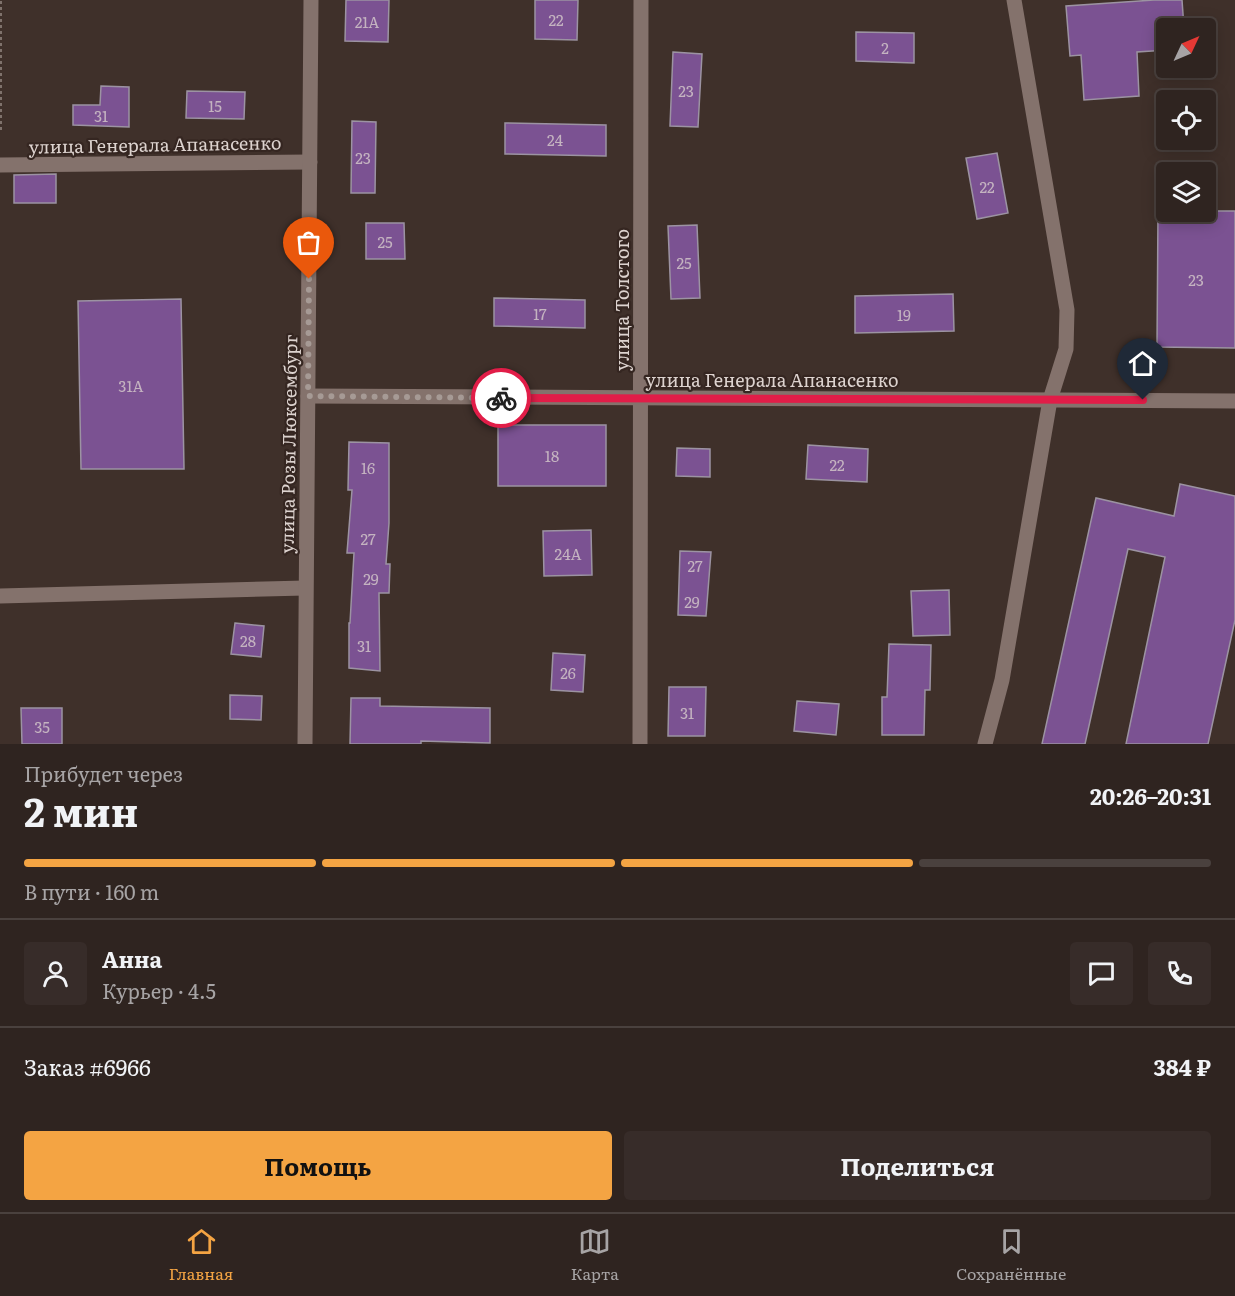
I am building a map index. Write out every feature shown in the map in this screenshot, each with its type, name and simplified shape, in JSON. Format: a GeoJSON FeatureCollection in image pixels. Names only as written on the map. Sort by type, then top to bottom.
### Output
{"type":"FeatureCollection","features":[{"type":"Feature","properties":{"kind":"street","name":"улица Розы Люксембург"},"geometry":{"type":"LineString","coordinates":[[305,744],[311,0]]}},
{"type":"Feature","properties":{"kind":"street","name":"улица Толстого"},"geometry":{"type":"LineString","coordinates":[[640,744],[641,0]]}},
{"type":"Feature","properties":{"kind":"street"},"geometry":{"type":"LineString","coordinates":[[985,744],[1002,680],[1050,400],[1066,349],[1067,310],[1014,0]]}},
{"type":"Feature","properties":{"kind":"street","name":"улица Генерала Апанасенко"},"geometry":{"type":"LineString","coordinates":[[0,165],[310,162]]}},
{"type":"Feature","properties":{"kind":"street","name":"улица Генерала Апанасенко"},"geometry":{"type":"LineString","coordinates":[[308,396],[1235,401]]}},
{"type":"Feature","properties":{"kind":"street"},"geometry":{"type":"LineString","coordinates":[[0,596],[306,588]]}},
{"type":"Feature","properties":{"kind":"path"},"geometry":{"type":"LineString","coordinates":[[0,0],[0,130]]}},
{"type":"Feature","properties":{"kind":"building"},"geometry":{"type":"Polygon","coordinates":[[[346,0],[389,0],[388,42],[345,41],[346,0]]]}},
{"type":"Feature","properties":{"kind":"building"},"geometry":{"type":"Polygon","coordinates":[[[535,0],[578,0],[577,40],[535,39],[535,0]]]}},
{"type":"Feature","properties":{"kind":"building"},"geometry":{"type":"Polygon","coordinates":[[[1182,0],[1183,18],[1156,18],[1156,51],[1137,52],[1139,96],[1084,100],[1081,55],[1070,56],[1066,6],[1182,0]]]}},
{"type":"Feature","properties":{"kind":"building"},"geometry":{"type":"Polygon","coordinates":[[[856,32],[914,33],[914,63],[856,61],[856,32]]]}},
{"type":"Feature","properties":{"kind":"building"},"geometry":{"type":"Polygon","coordinates":[[[673,52],[702,54],[698,127],[670,126],[673,52]]]}},
{"type":"Feature","properties":{"kind":"building"},"geometry":{"type":"Polygon","coordinates":[[[101,86],[129,87],[129,127],[73,125],[73,105],[100,105],[101,86]]]}},
{"type":"Feature","properties":{"kind":"building"},"geometry":{"type":"Polygon","coordinates":[[[187,91],[245,92],[244,119],[186,118],[187,91]]]}},
{"type":"Feature","properties":{"kind":"building"},"geometry":{"type":"Polygon","coordinates":[[[352,121],[376,122],[375,193],[351,193],[352,121]]]}},
{"type":"Feature","properties":{"kind":"building"},"geometry":{"type":"Polygon","coordinates":[[[505,123],[606,125],[606,156],[505,154],[505,123]]]}},
{"type":"Feature","properties":{"kind":"building"},"geometry":{"type":"Polygon","coordinates":[[[997,153],[1008,213],[977,219],[966,158],[997,153]]]}},
{"type":"Feature","properties":{"kind":"building"},"geometry":{"type":"Polygon","coordinates":[[[56,174],[56,203],[14,203],[14,175],[56,174]]]}},
{"type":"Feature","properties":{"kind":"building"},"geometry":{"type":"Polygon","coordinates":[[[1216,211],[1235,211],[1235,348],[1157,347],[1158,222],[1216,222],[1216,211]]]}},
{"type":"Feature","properties":{"kind":"building"},"geometry":{"type":"Polygon","coordinates":[[[366,223],[404,223],[405,259],[366,259],[366,223]]]}},
{"type":"Feature","properties":{"kind":"building"},"geometry":{"type":"Polygon","coordinates":[[[697,225],[700,298],[671,299],[668,226],[697,225]]]}},
{"type":"Feature","properties":{"kind":"building"},"geometry":{"type":"Polygon","coordinates":[[[953,294],[954,331],[855,333],[855,296],[953,294]]]}},
{"type":"Feature","properties":{"kind":"building"},"geometry":{"type":"Polygon","coordinates":[[[494,298],[585,300],[585,328],[494,326],[494,298]]]}},
{"type":"Feature","properties":{"kind":"building"},"geometry":{"type":"Polygon","coordinates":[[[181,299],[184,469],[81,469],[78,301],[181,299]]]}},
{"type":"Feature","properties":{"kind":"building"},"geometry":{"type":"Polygon","coordinates":[[[498,425],[606,425],[606,486],[498,486],[498,425]]]}},
{"type":"Feature","properties":{"kind":"building"},"geometry":{"type":"Polygon","coordinates":[[[349,442],[389,443],[389,523],[386,564],[390,564],[389,593],[379,593],[380,671],[349,668],[349,623],[354,553],[347,553],[352,490],[348,490],[349,442]]]}},
{"type":"Feature","properties":{"kind":"building"},"geometry":{"type":"Polygon","coordinates":[[[808,445],[868,449],[867,482],[806,479],[808,445]]]}},
{"type":"Feature","properties":{"kind":"building"},"geometry":{"type":"Polygon","coordinates":[[[677,448],[710,449],[710,477],[676,476],[677,448]]]}},
{"type":"Feature","properties":{"kind":"building"},"geometry":{"type":"Polygon","coordinates":[[[1180,484],[1235,496],[1235,620],[1208,744],[1126,744],[1165,557],[1128,549],[1085,744],[1042,744],[1096,498],[1174,516],[1180,484]]]}},
{"type":"Feature","properties":{"kind":"building"},"geometry":{"type":"Polygon","coordinates":[[[591,530],[592,575],[544,576],[543,531],[591,530]]]}},
{"type":"Feature","properties":{"kind":"building"},"geometry":{"type":"Polygon","coordinates":[[[680,551],[711,552],[706,616],[678,615],[680,551]]]}},
{"type":"Feature","properties":{"kind":"building"},"geometry":{"type":"Polygon","coordinates":[[[949,590],[950,635],[913,636],[911,591],[949,590]]]}},
{"type":"Feature","properties":{"kind":"building"},"geometry":{"type":"Polygon","coordinates":[[[235,623],[264,626],[261,657],[231,654],[235,623]]]}},
{"type":"Feature","properties":{"kind":"building"},"geometry":{"type":"Polygon","coordinates":[[[889,644],[931,645],[930,690],[925,690],[924,735],[882,735],[882,697],[887,697],[889,644]]]}},
{"type":"Feature","properties":{"kind":"building"},"geometry":{"type":"Polygon","coordinates":[[[553,653],[585,655],[583,692],[551,690],[553,653]]]}},
{"type":"Feature","properties":{"kind":"building"},"geometry":{"type":"Polygon","coordinates":[[[669,687],[706,687],[705,736],[668,736],[669,687]]]}},
{"type":"Feature","properties":{"kind":"building"},"geometry":{"type":"Polygon","coordinates":[[[230,695],[262,696],[261,720],[230,719],[230,695]]]}},
{"type":"Feature","properties":{"kind":"building"},"geometry":{"type":"Polygon","coordinates":[[[351,698],[380,698],[380,706],[490,708],[490,743],[421,741],[421,744],[350,744],[351,698]]]}},
{"type":"Feature","properties":{"kind":"building"},"geometry":{"type":"Polygon","coordinates":[[[797,701],[839,704],[836,735],[794,731],[797,701]]]}},
{"type":"Feature","properties":{"kind":"building"},"geometry":{"type":"Polygon","coordinates":[[[21,708],[62,708],[62,744],[22,744],[21,708]]]}},
{"type":"Feature","properties":{"kind":"way so far"},"geometry":{"type":"LineString","coordinates":[[309,279],[308,396],[501,398]]}},
{"type":"Feature","properties":{"kind":"route"},"geometry":{"type":"LineString","coordinates":[[501,398],[1143,400]]}}]}
